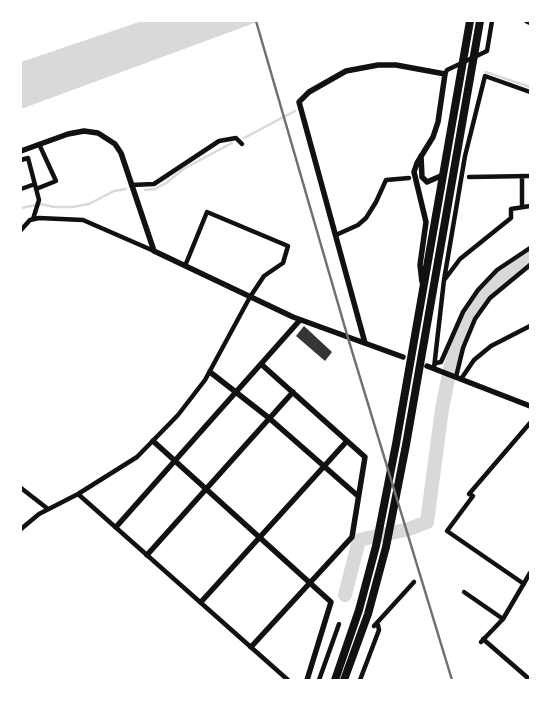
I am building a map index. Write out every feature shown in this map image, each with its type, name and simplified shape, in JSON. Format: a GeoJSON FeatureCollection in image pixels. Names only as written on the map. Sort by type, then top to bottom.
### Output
{"type":"FeatureCollection","features":[{"type":"Feature","properties":{"kind":"highway"},"geometry":{"type":"LineString","coordinates":[[335,680],[359,610],[376,546],[396,444],[470,21]]}},
{"type":"Feature","properties":{"kind":"highway"},"geometry":{"type":"LineString","coordinates":[[344,680],[368,614],[386,547],[406,445],[480,21]]}},
{"type":"Feature","properties":{"kind":"street"},"geometry":{"type":"LineString","coordinates":[[423,289],[420,265],[426,222],[414,172],[421,156],[433,138],[438,122],[447,70],[487,51],[492,21]]}},
{"type":"Feature","properties":{"kind":"street"},"geometry":{"type":"LineString","coordinates":[[526,21],[530,23]]}},
{"type":"Feature","properties":{"kind":"street"},"geometry":{"type":"LineString","coordinates":[[365,343],[299,102],[309,92],[329,79],[359,67],[396,65],[445,74]]}},
{"type":"Feature","properties":{"kind":"street"},"geometry":{"type":"LineString","coordinates":[[435,366],[444,280],[465,156],[485,76],[530,92]]}},
{"type":"Feature","properties":{"kind":"street"},"geometry":{"type":"LineString","coordinates":[[21,151],[84,131],[98,133],[115,144],[121,153],[154,251]]}},
{"type":"Feature","properties":{"kind":"street"},"geometry":{"type":"LineString","coordinates":[[132,185],[154,184],[219,141],[236,138],[242,144]]}},
{"type":"Feature","properties":{"kind":"street"},"geometry":{"type":"LineString","coordinates":[[21,189],[56,181],[39,144]]}},
{"type":"Feature","properties":{"kind":"street"},"geometry":{"type":"LineString","coordinates":[[421,156],[422,177],[427,182],[442,175]]}},
{"type":"Feature","properties":{"kind":"street"},"geometry":{"type":"LineString","coordinates":[[21,160],[28,158],[40,200],[34,219],[21,230]]}},
{"type":"Feature","properties":{"kind":"street"},"geometry":{"type":"LineString","coordinates":[[522,176],[522,207]]}},
{"type":"Feature","properties":{"kind":"street"},"geometry":{"type":"LineString","coordinates":[[469,177],[530,176]]}},
{"type":"Feature","properties":{"kind":"street"},"geometry":{"type":"LineString","coordinates":[[336,235],[358,225],[366,218],[386,180],[410,178]]}},
{"type":"Feature","properties":{"kind":"street"},"geometry":{"type":"LineString","coordinates":[[444,280],[460,259],[511,218],[511,209],[530,206]]}},
{"type":"Feature","properties":{"kind":"street"},"geometry":{"type":"LineString","coordinates":[[21,529],[48,509],[78,494],[137,456],[178,415],[210,372],[250,297],[264,276],[283,263],[288,246],[207,212],[185,266]]}},
{"type":"Feature","properties":{"kind":"street"},"geometry":{"type":"LineString","coordinates":[[34,219],[83,220],[154,251],[300,320],[403,357]]}},
{"type":"Feature","properties":{"kind":"street"},"geometry":{"type":"LineString","coordinates":[[427,366],[435,366],[441,362],[463,312],[478,290],[497,270],[530,248]]}},
{"type":"Feature","properties":{"kind":"street"},"geometry":{"type":"LineString","coordinates":[[458,378],[463,348],[475,319],[490,298],[530,265]]}},
{"type":"Feature","properties":{"kind":"street"},"geometry":{"type":"LineString","coordinates":[[116,527],[300,320]]}},
{"type":"Feature","properties":{"kind":"street"},"geometry":{"type":"LineString","coordinates":[[458,378],[474,360],[491,346],[530,326]]}},
{"type":"Feature","properties":{"kind":"street"},"geometry":{"type":"LineString","coordinates":[[251,647],[352,537],[365,457],[261,364]]}},
{"type":"Feature","properties":{"kind":"street"},"geometry":{"type":"LineString","coordinates":[[435,366],[441,371],[530,406]]}},
{"type":"Feature","properties":{"kind":"street"},"geometry":{"type":"LineString","coordinates":[[210,372],[269,418],[358,496]]}},
{"type":"Feature","properties":{"kind":"street"},"geometry":{"type":"LineString","coordinates":[[147,555],[293,392]]}},
{"type":"Feature","properties":{"kind":"street"},"geometry":{"type":"LineString","coordinates":[[524,584],[447,531],[473,496],[469,494],[530,423]]}},
{"type":"Feature","properties":{"kind":"street"},"geometry":{"type":"LineString","coordinates":[[153,441],[331,602],[307,680]]}},
{"type":"Feature","properties":{"kind":"street"},"geometry":{"type":"LineString","coordinates":[[201,602],[347,441]]}},
{"type":"Feature","properties":{"kind":"street"},"geometry":{"type":"LineString","coordinates":[[21,488],[48,509]]}},
{"type":"Feature","properties":{"kind":"street"},"geometry":{"type":"LineString","coordinates":[[78,494],[288,680]]}},
{"type":"Feature","properties":{"kind":"street"},"geometry":{"type":"LineString","coordinates":[[528,678],[482,641],[502,619],[530,573]]}},
{"type":"Feature","properties":{"kind":"street"},"geometry":{"type":"LineString","coordinates":[[360,680],[379,630],[376,626],[382,616],[414,582]]}},
{"type":"Feature","properties":{"kind":"street"},"geometry":{"type":"LineString","coordinates":[[464,592],[502,619]]}},
{"type":"Feature","properties":{"kind":"street"},"geometry":{"type":"LineString","coordinates":[[319,680],[338,624]]}},
{"type":"Feature","properties":{"kind":"shaded area"},"geometry":{"type":"Polygon","coordinates":[[[142,21],[260,21],[21,109],[21,62],[142,21]]]}},
{"type":"Feature","properties":{"kind":"building"},"geometry":{"type":"Polygon","coordinates":[[[304,326],[332,352],[325,361],[296,336],[304,326]]]}},
{"type":"Feature","properties":{"kind":"waterway"},"geometry":{"type":"LineString","coordinates":[[486,72],[530,87]]}},
{"type":"Feature","properties":{"kind":"waterway"},"geometry":{"type":"LineString","coordinates":[[244,138],[295,111]]}},
{"type":"Feature","properties":{"kind":"waterway"},"geometry":{"type":"LineString","coordinates":[[145,190],[155,189],[185,168],[232,143]]}},
{"type":"Feature","properties":{"kind":"waterway"},"geometry":{"type":"LineString","coordinates":[[21,208],[41,204],[54,207],[72,207],[89,204],[114,191],[126,189]]}},
{"type":"Feature","properties":{"kind":"waterway"},"geometry":{"type":"LineString","coordinates":[[345,595],[359,540],[409,529],[427,522],[442,409],[450,369],[459,339],[472,311],[488,292],[507,272],[530,258]]}},
{"type":"Feature","properties":{"kind":"railway"},"geometry":{"type":"LineString","coordinates":[[256,21],[348,338],[452,680]]}}]}
